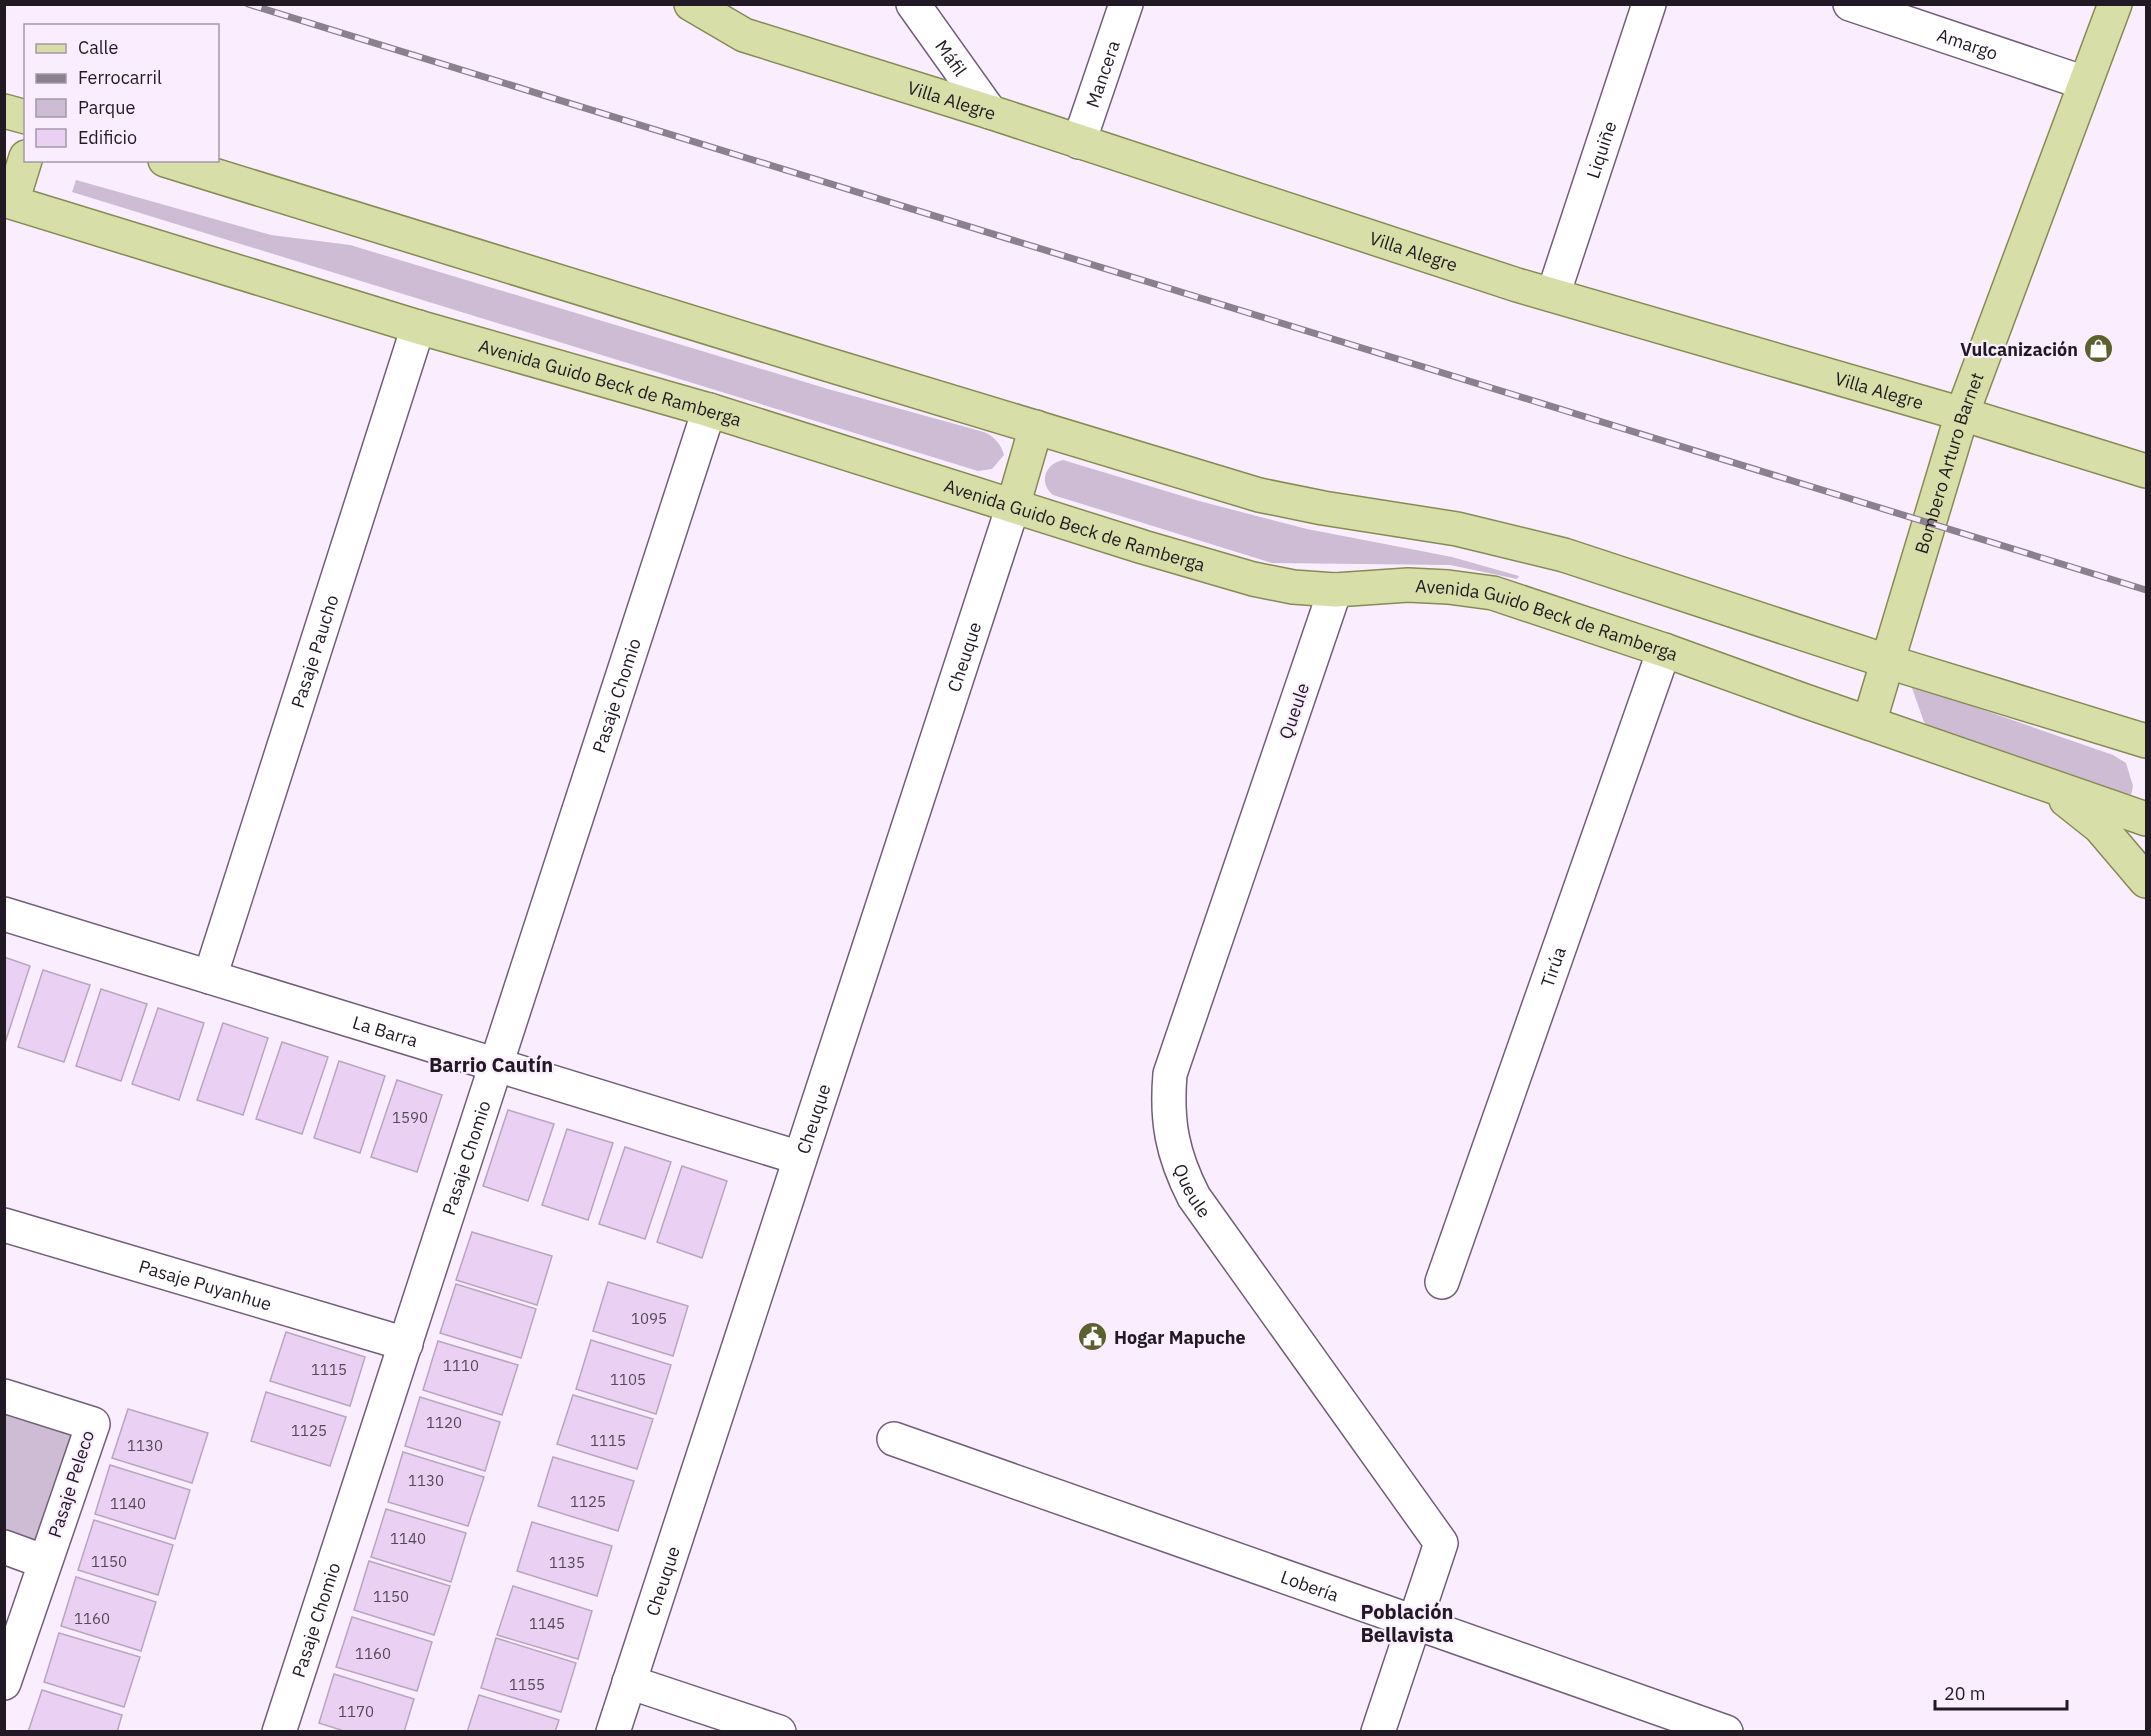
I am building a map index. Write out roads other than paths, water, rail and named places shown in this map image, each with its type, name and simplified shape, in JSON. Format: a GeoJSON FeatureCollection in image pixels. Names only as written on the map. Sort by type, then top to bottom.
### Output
{"type":"FeatureCollection","features":[{"type":"Feature","properties":{"kind":"main road","name":"Villa Alegre"},"geometry":{"type":"LineString","coordinates":[[691,4],[744,35],[990,112],[1553,296],[1962,414],[2146,471]]}},
{"type":"Feature","properties":{"kind":"main road","name":"Bombero Arturo Barnet"},"geometry":{"type":"LineString","coordinates":[[1869,723],[1962,414],[2115,4]]}},
{"type":"Feature","properties":{"kind":"main road"},"geometry":{"type":"LineString","coordinates":[[4,111],[24,116]]}},
{"type":"Feature","properties":{"kind":"main road"},"geometry":{"type":"LineString","coordinates":[[7,208],[24,162]]}},
{"type":"Feature","properties":{"kind":"main road"},"geometry":{"type":"LineString","coordinates":[[172,162],[1259,495],[1323,508],[1457,529],[1564,555],[1886,661],[2145,742]]}},
{"type":"Feature","properties":{"kind":"main road","name":"Avenida Guido Beck de Ramberga"},"geometry":{"type":"LineString","coordinates":[[7,208],[709,410],[1143,548],[1253,579],[1293,587],[1335,590],[1408,585],[1448,587],[1492,593],[1664,650],[2146,819]]}},
{"type":"Feature","properties":{"kind":"main road"},"geometry":{"type":"LineString","coordinates":[[1012,506],[1036,427]]}},
{"type":"Feature","properties":{"kind":"main road"},"geometry":{"type":"LineString","coordinates":[[2037,781],[2070,802],[2100,827],[2146,881]]}},
{"type":"Feature","properties":{"kind":"street","name":"Máfil"},"geometry":{"type":"LineString","coordinates":[[913,4],[990,112]]}},
{"type":"Feature","properties":{"kind":"street","name":"Mancera"},"geometry":{"type":"LineString","coordinates":[[1079,142],[1126,4]]}},
{"type":"Feature","properties":{"kind":"street","name":"Liquiñe"},"geometry":{"type":"LineString","coordinates":[[1553,296],[1649,4]]}},
{"type":"Feature","properties":{"kind":"street","name":"Amargo"},"geometry":{"type":"LineString","coordinates":[[1850,4],[2085,83]]}},
{"type":"Feature","properties":{"kind":"street","name":"Pasaje Paucho"},"geometry":{"type":"LineString","coordinates":[[210,977],[418,327]]}},
{"type":"Feature","properties":{"kind":"street","name":"Pasaje Chomio"},"geometry":{"type":"LineString","coordinates":[[279,1731],[709,410]]}},
{"type":"Feature","properties":{"kind":"street","name":"Cheuque"},"geometry":{"type":"LineString","coordinates":[[613,1731],[1012,506]]}},
{"type":"Feature","properties":{"kind":"street","name":"Queule"},"geometry":{"type":"LineString","coordinates":[[1335,590],[1170,1074],[1168,1099],[1169,1125],[1174,1149],[1182,1173],[1194,1197],[1441,1543],[1378,1731]]}},
{"type":"Feature","properties":{"kind":"street","name":"Tirúa"},"geometry":{"type":"LineString","coordinates":[[1442,1282],[1664,650]]}},
{"type":"Feature","properties":{"kind":"street","name":"La Barra"},"geometry":{"type":"LineString","coordinates":[[4,914],[800,1158]]}},
{"type":"Feature","properties":{"kind":"street","name":"Pasaje Puyanhue"},"geometry":{"type":"LineString","coordinates":[[4,1225],[406,1344]]}},
{"type":"Feature","properties":{"kind":"street","name":"Pasaje Peleco"},"geometry":{"type":"LineString","coordinates":[[4,1396],[93,1424],[4,1683]]}},
{"type":"Feature","properties":{"kind":"street","name":"Lobería"},"geometry":{"type":"LineString","coordinates":[[894,1439],[1725,1731]]}},
{"type":"Feature","properties":{"kind":"street","name":"Pasaje Peleco"},"geometry":{"type":"LineString","coordinates":[[4,1547],[45,1562]]}},
{"type":"Feature","properties":{"kind":"street"},"geometry":{"type":"LineString","coordinates":[[629,1682],[779,1731]]}},
{"type":"Feature","properties":{"kind":"railway"},"geometry":{"type":"LineString","coordinates":[[248,4],[2146,590]]}},
{"type":"Feature","properties":{"kind":"place","name":"Vulcanización"},"geometry":{"type":"Point","coordinates":[2099,349]}},
{"type":"Feature","properties":{"kind":"place","name":"Hogar Mapuche"},"geometry":{"type":"Point","coordinates":[1093,1337]}},
{"type":"Feature","properties":{"kind":"district","name":"Barrio Cautín"},"geometry":{"type":"Point","coordinates":[491,1064]}},
{"type":"Feature","properties":{"kind":"district","name":"Población Bellavista"},"geometry":{"type":"Point","coordinates":[1407,1622]}}]}
